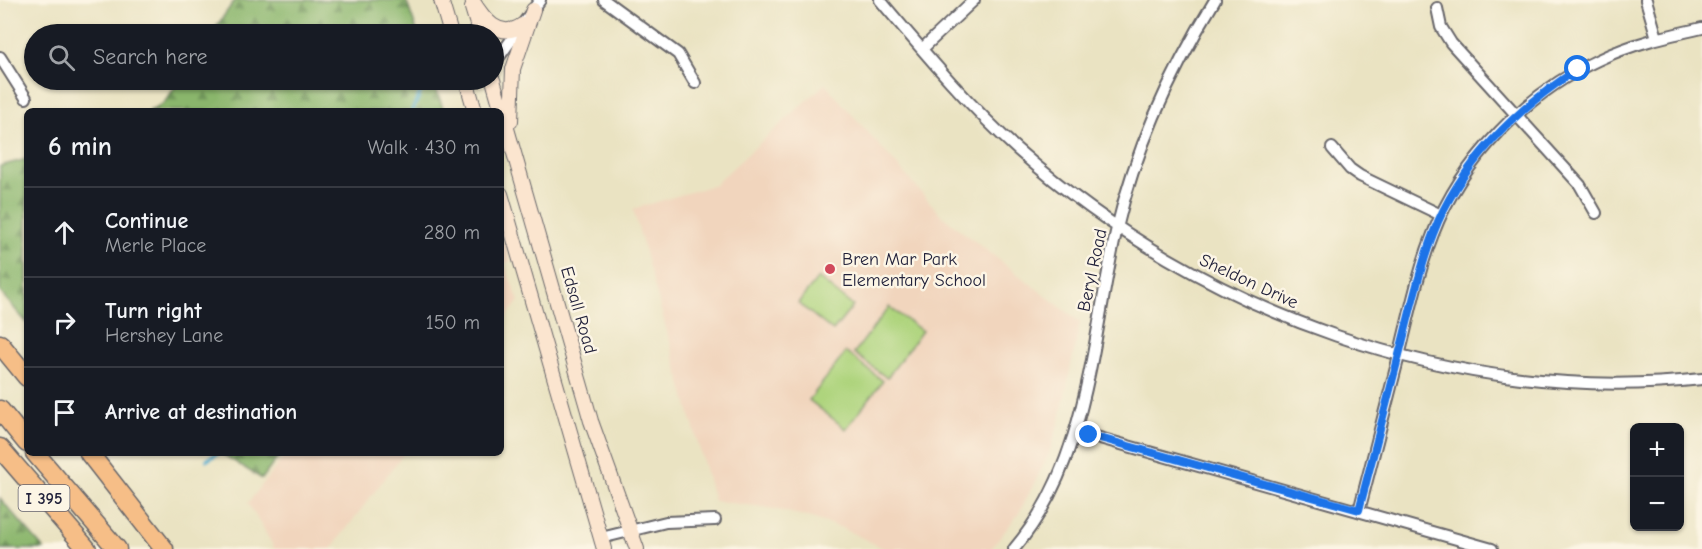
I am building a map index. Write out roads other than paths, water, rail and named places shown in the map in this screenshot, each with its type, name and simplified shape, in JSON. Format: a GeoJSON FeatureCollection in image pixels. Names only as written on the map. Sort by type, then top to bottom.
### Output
{"type":"FeatureCollection","features":[{"type":"Feature","properties":{"kind":"highway"},"geometry":{"type":"LineString","coordinates":[[0,344],[24,372]]}},
{"type":"Feature","properties":{"kind":"highway"},"geometry":{"type":"LineString","coordinates":[[0,410],[24,439]]}},
{"type":"Feature","properties":{"kind":"highway","name":"I 395"},"geometry":{"type":"LineString","coordinates":[[0,448],[87,549]]}},
{"type":"Feature","properties":{"kind":"highway"},"geometry":{"type":"LineString","coordinates":[[38,456],[117,549]]}},
{"type":"Feature","properties":{"kind":"highway"},"geometry":{"type":"LineString","coordinates":[[91,456],[164,549]]}},
{"type":"Feature","properties":{"kind":"main road"},"geometry":{"type":"LineString","coordinates":[[441,0],[448,24]]}},
{"type":"Feature","properties":{"kind":"main road"},"geometry":{"type":"LineString","coordinates":[[471,0],[483,18],[491,24]]}},
{"type":"Feature","properties":{"kind":"main road"},"geometry":{"type":"LineString","coordinates":[[471,0],[477,24]]}},
{"type":"Feature","properties":{"kind":"main road"},"geometry":{"type":"LineString","coordinates":[[514,146],[510,111],[513,69],[537,5]]}},
{"type":"Feature","properties":{"kind":"main road"},"geometry":{"type":"LineString","coordinates":[[504,29],[522,25]]}},
{"type":"Feature","properties":{"kind":"main road"},"geometry":{"type":"LineString","coordinates":[[469,90],[475,108]]}},
{"type":"Feature","properties":{"kind":"main road","name":"Edsall Road"},"geometry":{"type":"LineString","coordinates":[[496,90],[502,108]]}},
{"type":"Feature","properties":{"kind":"main road","name":"Edsall Road"},"geometry":{"type":"LineString","coordinates":[[504,115],[591,421],[636,549]]}},
{"type":"Feature","properties":{"kind":"main road"},"geometry":{"type":"LineString","coordinates":[[504,204],[602,544]]}},
{"type":"Feature","properties":{"kind":"street"},"geometry":{"type":"LineString","coordinates":[[604,0],[678,54],[695,83]]}},
{"type":"Feature","properties":{"kind":"street","name":"Sheldon Drive"},"geometry":{"type":"LineString","coordinates":[[880,0],[973,106],[1017,149],[1117,228],[1174,263],[1255,304],[1399,356],[1497,374],[1600,382],[1702,379]]}},
{"type":"Feature","properties":{"kind":"street"},"geometry":{"type":"LineString","coordinates":[[922,49],[974,0]]}},
{"type":"Feature","properties":{"kind":"street","name":"Beryl Road"},"geometry":{"type":"LineString","coordinates":[[1014,549],[1025,537],[1054,486],[1075,431],[1117,228],[1145,134],[1164,90],[1215,0]]}},
{"type":"Feature","properties":{"kind":"street"},"geometry":{"type":"LineString","coordinates":[[1646,0],[1658,38]]}},
{"type":"Feature","properties":{"kind":"street"},"geometry":{"type":"LineString","coordinates":[[504,50],[537,5]]}},
{"type":"Feature","properties":{"kind":"street"},"geometry":{"type":"LineString","coordinates":[[1437,8],[1441,27],[1451,44],[1580,185],[1596,213]]}},
{"type":"Feature","properties":{"kind":"street"},"geometry":{"type":"LineString","coordinates":[[1359,510],[1420,274],[1441,215],[1481,153],[1517,115],[1578,69],[1624,48],[1702,28]]}},
{"type":"Feature","properties":{"kind":"street"},"geometry":{"type":"LineString","coordinates":[[0,57],[26,98]]}},
{"type":"Feature","properties":{"kind":"street"},"geometry":{"type":"LineString","coordinates":[[1332,148],[1350,169],[1360,176],[1441,215]]}},
{"type":"Feature","properties":{"kind":"street"},"geometry":{"type":"LineString","coordinates":[[1075,431],[1492,549]]}},
{"type":"Feature","properties":{"kind":"street"},"geometry":{"type":"LineString","coordinates":[[602,544],[628,530],[666,522],[715,520]]}},
{"type":"Feature","properties":{"kind":"waterway"},"geometry":{"type":"LineString","coordinates":[[413,108],[421,90]]}},
{"type":"Feature","properties":{"kind":"waterway"},"geometry":{"type":"LineString","coordinates":[[207,460],[213,456]]}},
{"type":"Feature","properties":{"kind":"place","name":"Bren Mar Park Elementary School"},"geometry":{"type":"Point","coordinates":[830,269]}}]}
